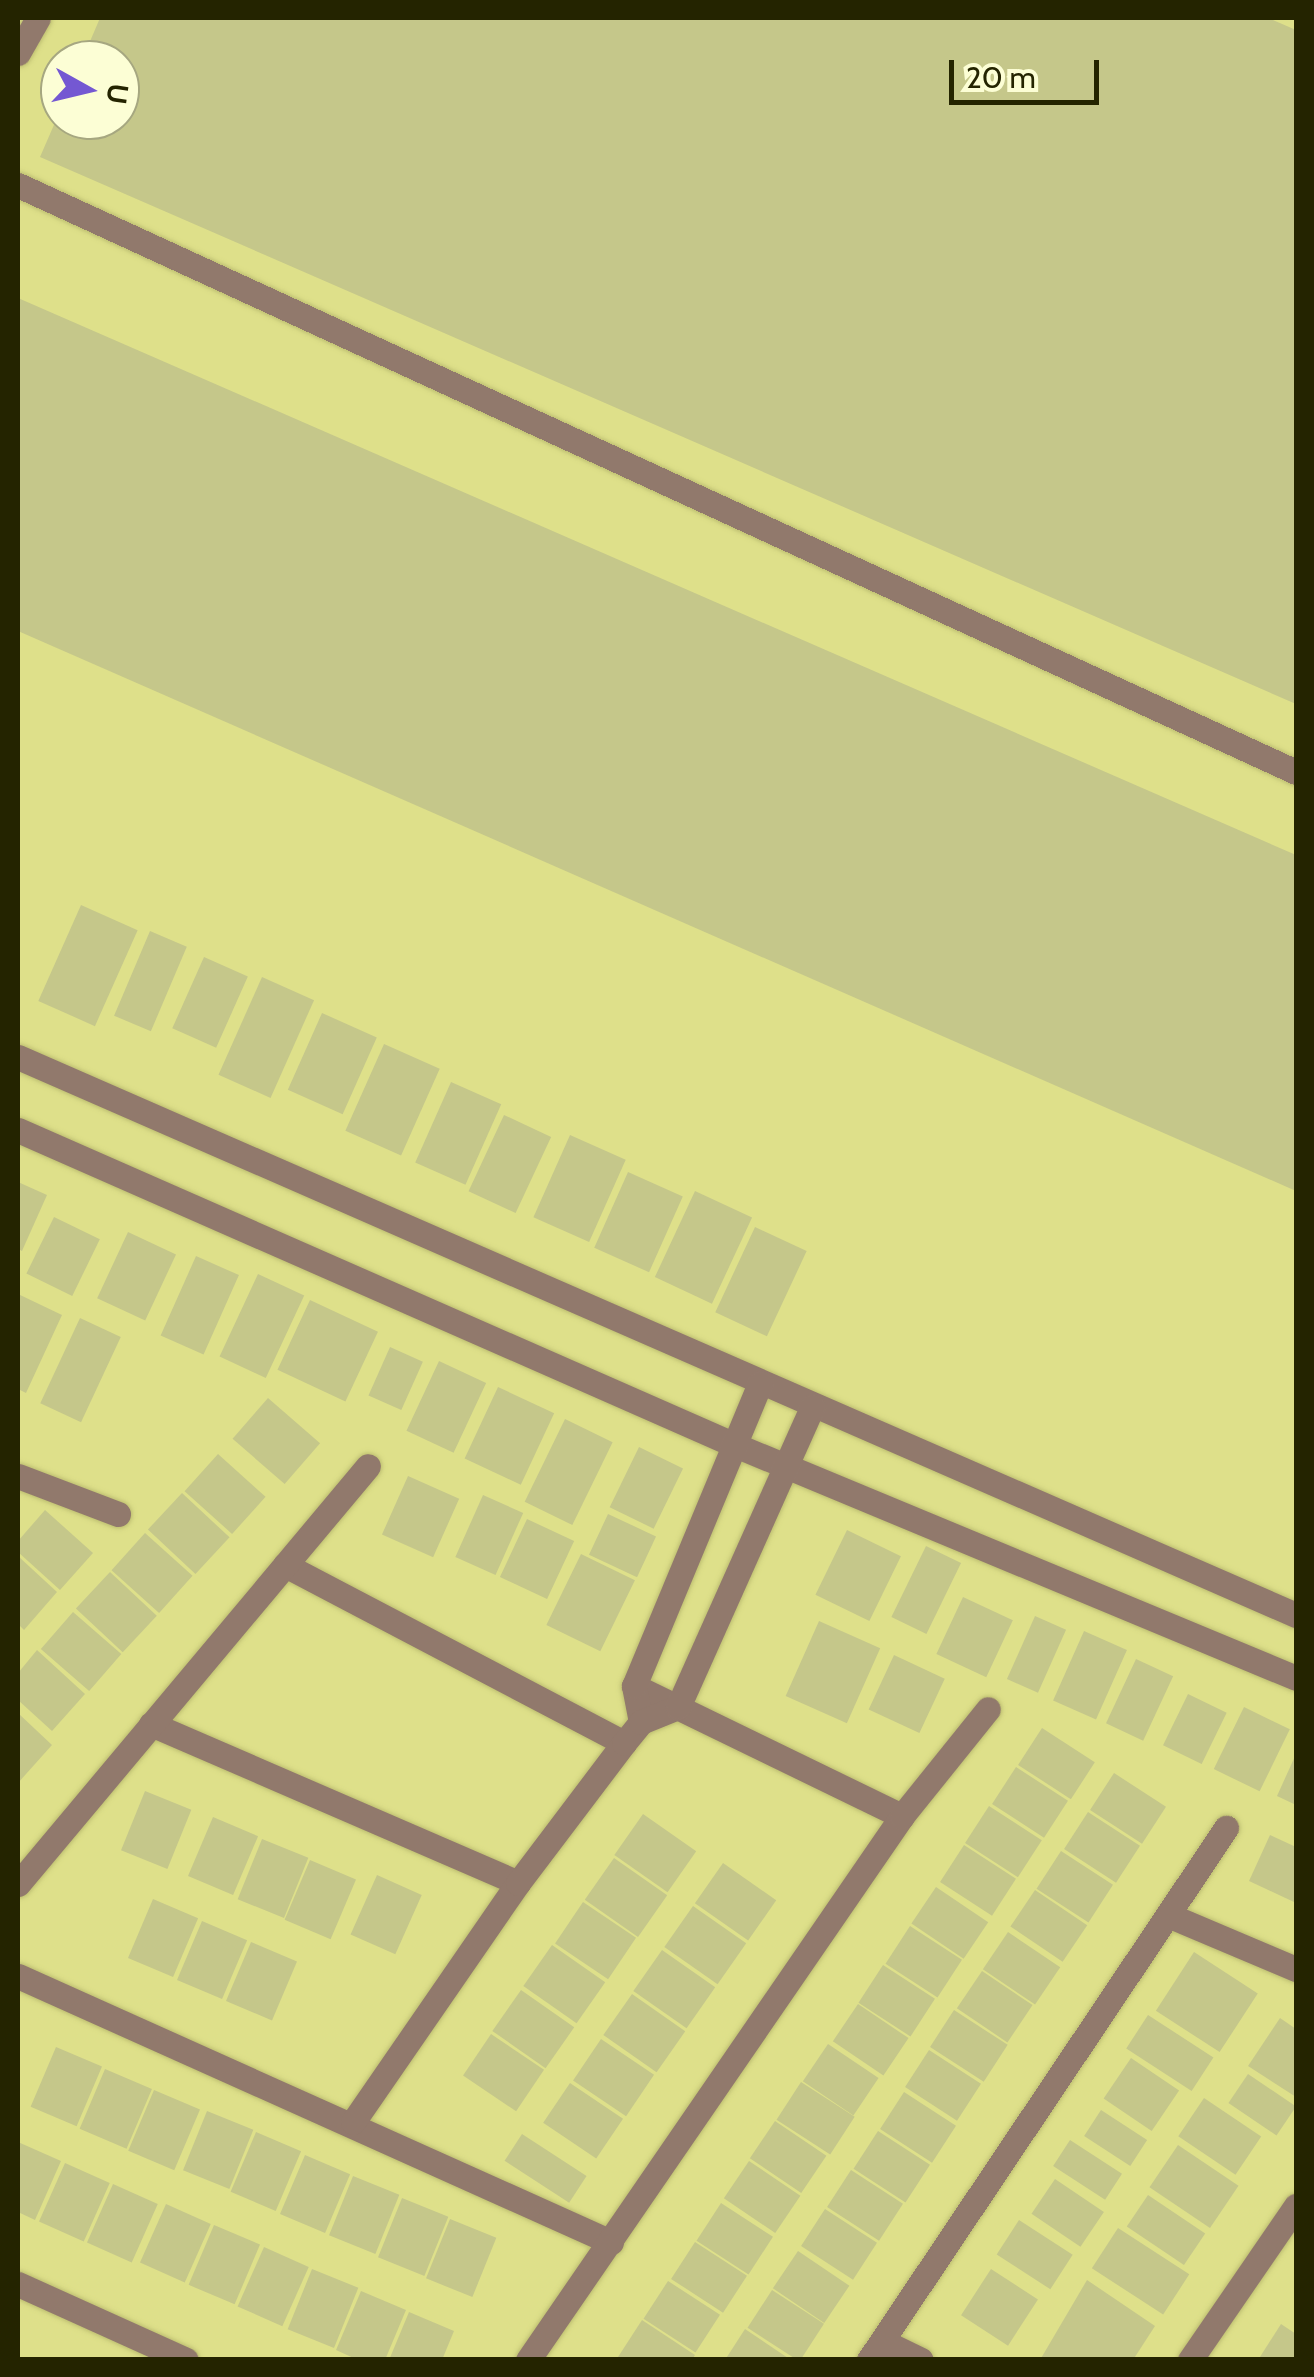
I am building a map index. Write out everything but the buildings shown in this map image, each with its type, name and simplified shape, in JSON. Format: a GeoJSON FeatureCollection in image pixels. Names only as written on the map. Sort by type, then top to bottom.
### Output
{"type":"FeatureCollection","features":[{"type":"Feature","properties":{"kind":"street"},"geometry":{"type":"LineString","coordinates":[[18,54],[38,18]]}},
{"type":"Feature","properties":{"kind":"street"},"geometry":{"type":"LineString","coordinates":[[18,186],[1296,772]]}},
{"type":"Feature","properties":{"kind":"street"},"geometry":{"type":"LineString","coordinates":[[18,1057],[812,1407],[1296,1614]]}},
{"type":"Feature","properties":{"kind":"street"},"geometry":{"type":"LineString","coordinates":[[18,1130],[735,1445],[1296,1678]]}},
{"type":"Feature","properties":{"kind":"street"},"geometry":{"type":"LineString","coordinates":[[641,1722],[634,1686],[760,1384]]}},
{"type":"Feature","properties":{"kind":"street"},"geometry":{"type":"LineString","coordinates":[[352,2122],[518,1882],[624,1743],[641,1722],[678,1708],[789,1467],[812,1407]]}},
{"type":"Feature","properties":{"kind":"street"},"geometry":{"type":"LineString","coordinates":[[18,1884],[368,1466]]}},
{"type":"Feature","properties":{"kind":"street"},"geometry":{"type":"LineString","coordinates":[[18,1476],[118,1514]]}},
{"type":"Feature","properties":{"kind":"street"},"geometry":{"type":"LineString","coordinates":[[285,1565],[624,1743]]}},
{"type":"Feature","properties":{"kind":"street"},"geometry":{"type":"LineString","coordinates":[[634,1686],[902,1816]]}},
{"type":"Feature","properties":{"kind":"street"},"geometry":{"type":"LineString","coordinates":[[528,2360],[902,1816],[988,1709]]}},
{"type":"Feature","properties":{"kind":"street"},"geometry":{"type":"LineString","coordinates":[[152,1724],[518,1882]]}},
{"type":"Feature","properties":{"kind":"street"},"geometry":{"type":"LineString","coordinates":[[921,2360],[876,2350],[1226,1828]]}},
{"type":"Feature","properties":{"kind":"street"},"geometry":{"type":"LineString","coordinates":[[1168,1915],[1296,1969]]}},
{"type":"Feature","properties":{"kind":"street"},"geometry":{"type":"LineString","coordinates":[[18,1976],[352,2122],[611,2242]]}},
{"type":"Feature","properties":{"kind":"street"},"geometry":{"type":"LineString","coordinates":[[1190,2360],[1296,2206]]}},
{"type":"Feature","properties":{"kind":"street"},"geometry":{"type":"LineString","coordinates":[[18,2284],[186,2360]]}}]}
